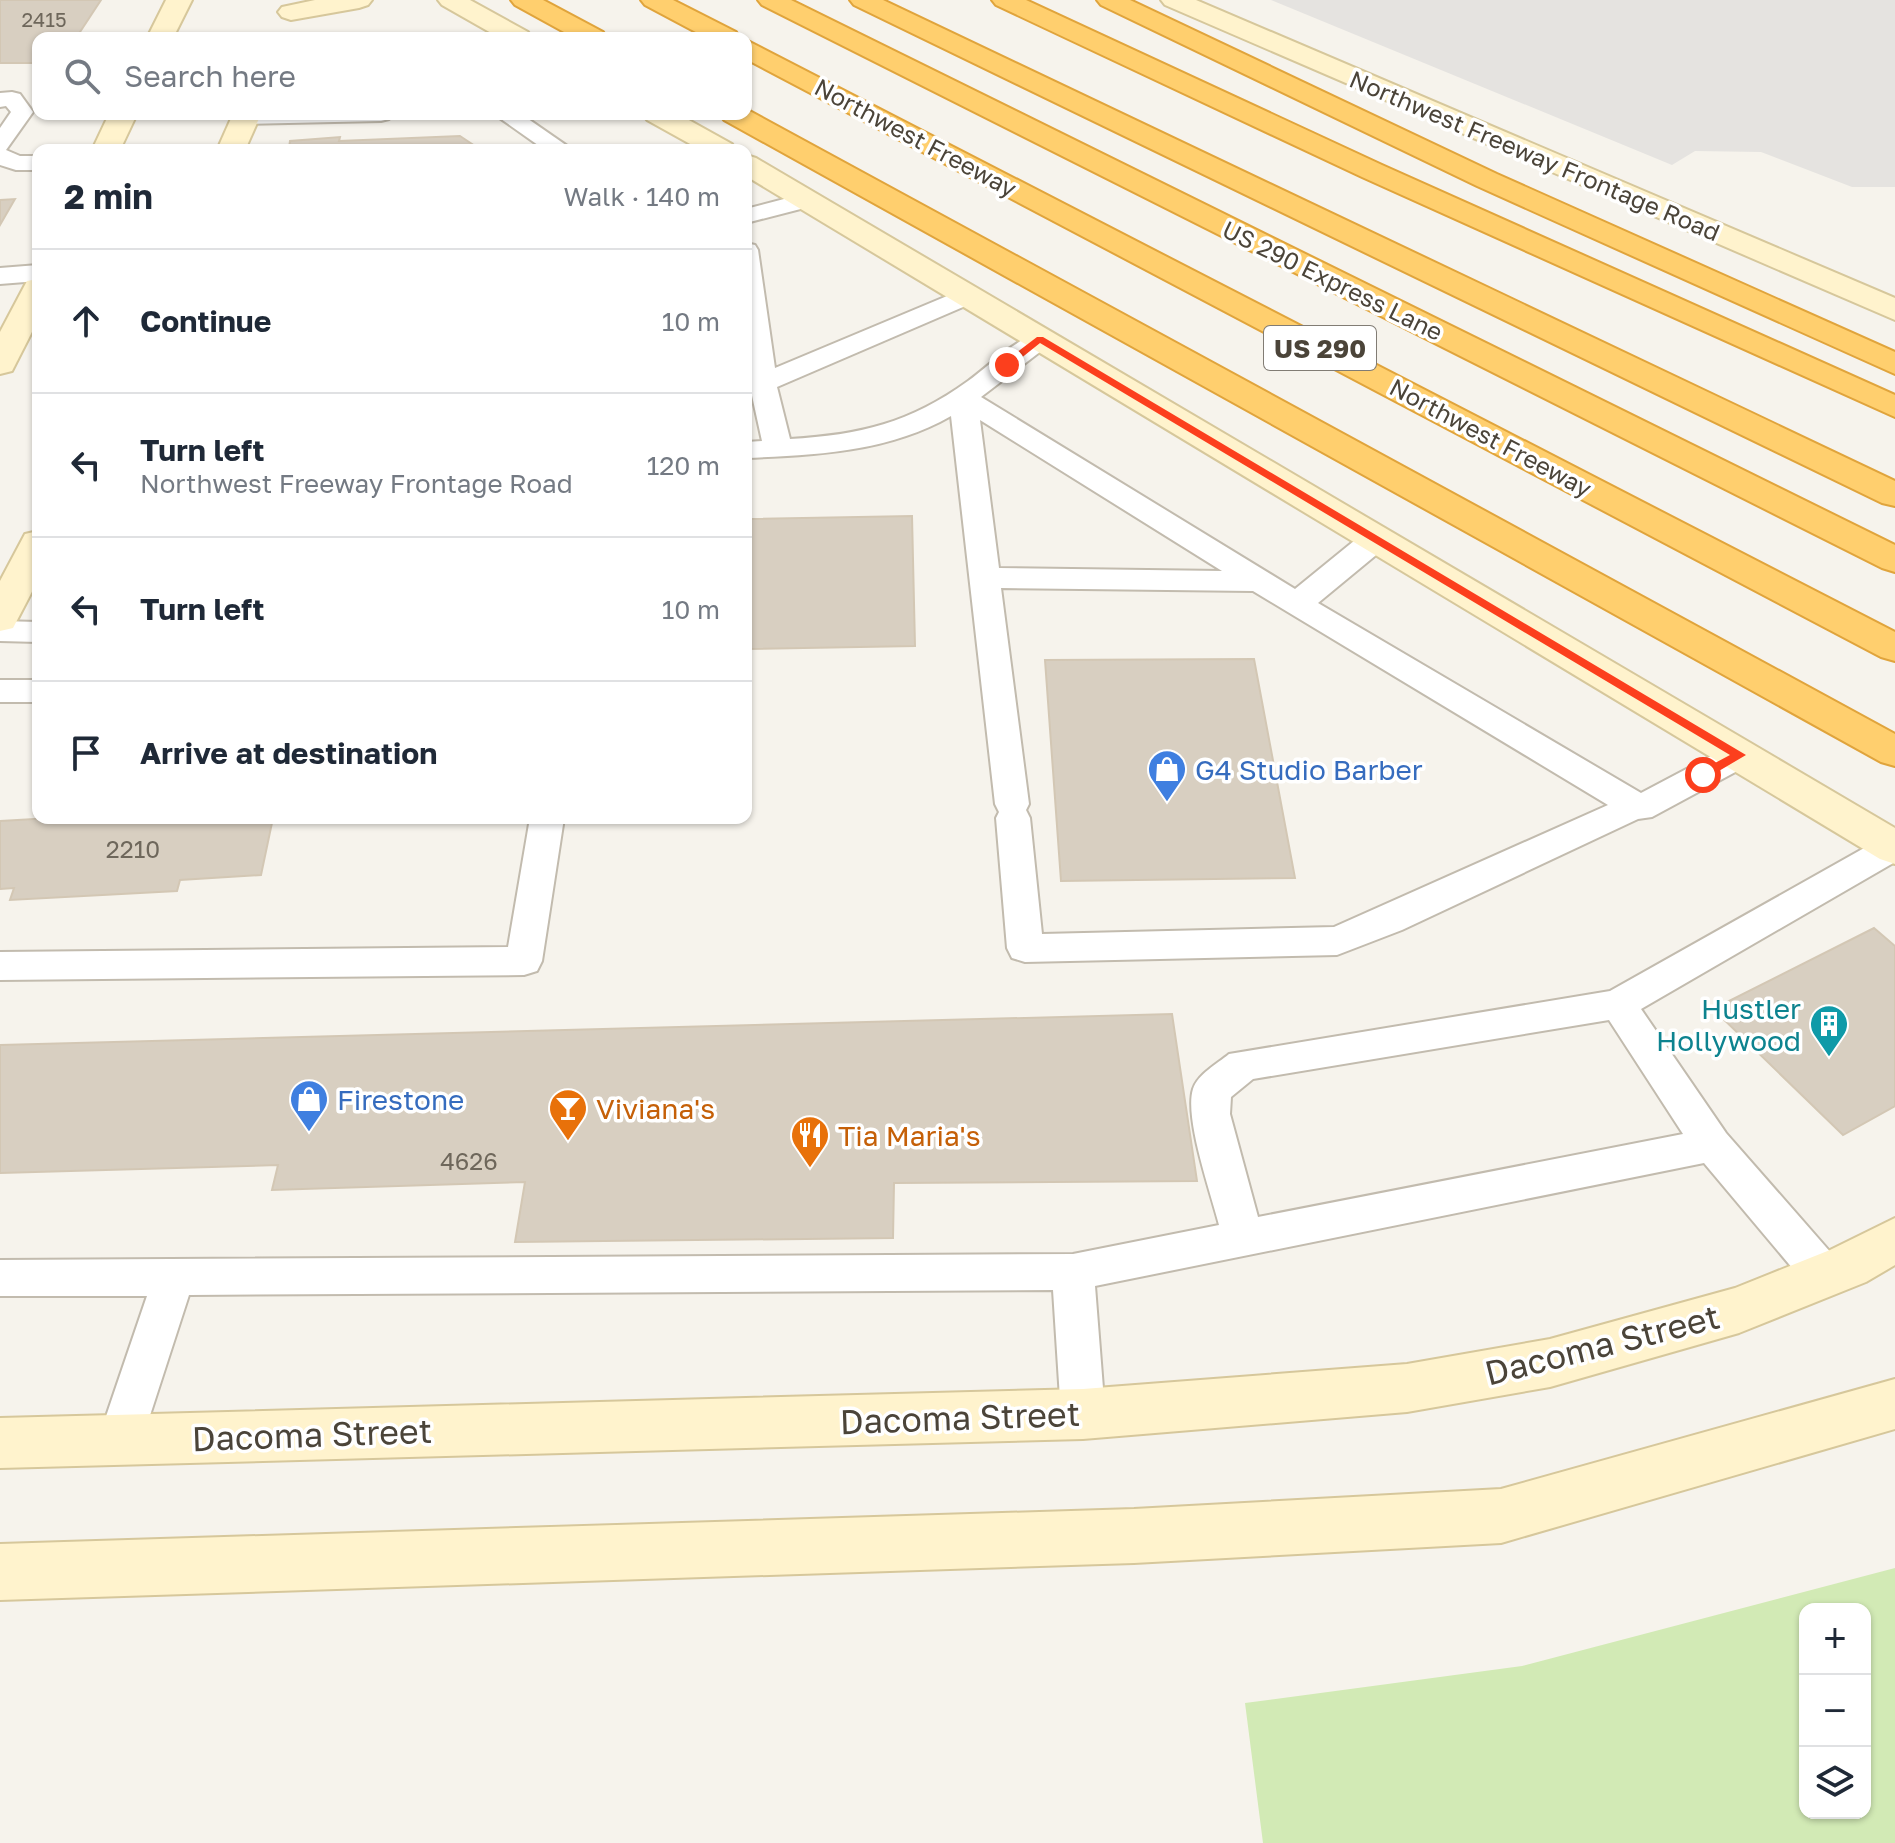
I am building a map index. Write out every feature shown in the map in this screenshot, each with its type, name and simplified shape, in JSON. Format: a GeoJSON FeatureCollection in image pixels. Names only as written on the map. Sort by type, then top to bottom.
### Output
{"type":"FeatureCollection","features":[{"type":"Feature","properties":{"kind":"highway"},"geometry":{"type":"LineString","coordinates":[[524,0],[583,32]]}},
{"type":"Feature","properties":{"kind":"highway"},"geometry":{"type":"LineString","coordinates":[[654,0],[715,32]]}},
{"type":"Feature","properties":{"kind":"highway","name":"US 290 Express Lane"},"geometry":{"type":"LineString","coordinates":[[771,0],[1895,560]]}},
{"type":"Feature","properties":{"kind":"highway"},"geometry":{"type":"LineString","coordinates":[[863,0],[1895,495]]}},
{"type":"Feature","properties":{"kind":"highway"},"geometry":{"type":"LineString","coordinates":[[1005,0],[1372,171],[1895,407]]}},
{"type":"Feature","properties":{"kind":"highway"},"geometry":{"type":"LineString","coordinates":[[1059,0],[1316,125],[1372,171]]}},
{"type":"Feature","properties":{"kind":"highway"},"geometry":{"type":"LineString","coordinates":[[1110,0],[1487,180],[1895,364]]}},
{"type":"Feature","properties":{"kind":"highway","name":"Northwest Freeway"},"geometry":{"type":"LineString","coordinates":[[752,51],[1895,648]]}},
{"type":"Feature","properties":{"kind":"highway"},"geometry":{"type":"LineString","coordinates":[[745,120],[1895,752]]}},
{"type":"Feature","properties":{"kind":"main road"},"geometry":{"type":"LineString","coordinates":[[163,32],[179,0]]}},
{"type":"Feature","properties":{"kind":"main road"},"geometry":{"type":"LineString","coordinates":[[283,32],[294,6],[359,0]]}},
{"type":"Feature","properties":{"kind":"main road"},"geometry":{"type":"LineString","coordinates":[[451,0],[508,32]]}},
{"type":"Feature","properties":{"kind":"main road","name":"Northwest Freeway Frontage Road"},"geometry":{"type":"LineString","coordinates":[[1174,0],[1895,310]]}},
{"type":"Feature","properties":{"kind":"main road"},"geometry":{"type":"LineString","coordinates":[[109,144],[120,120]]}},
{"type":"Feature","properties":{"kind":"main road"},"geometry":{"type":"LineString","coordinates":[[234,144],[244,120]]}},
{"type":"Feature","properties":{"kind":"main road"},"geometry":{"type":"LineString","coordinates":[[668,120],[711,144]]}},
{"type":"Feature","properties":{"kind":"main road"},"geometry":{"type":"LineString","coordinates":[[752,168],[1895,847]]}},
{"type":"Feature","properties":{"kind":"main road"},"geometry":{"type":"LineString","coordinates":[[0,364],[32,300]]}},
{"type":"Feature","properties":{"kind":"main road"},"geometry":{"type":"LineString","coordinates":[[0,619],[32,554]]}},
{"type":"Feature","properties":{"kind":"main road","name":"Dacoma Street"},"geometry":{"type":"LineString","coordinates":[[0,1443],[1083,1414],[1407,1388],[1550,1363],[1739,1310],[1824,1275],[1895,1240]]}},
{"type":"Feature","properties":{"kind":"main road"},"geometry":{"type":"LineString","coordinates":[[0,1572],[1118,1537],[1501,1516],[1895,1404]]}},
{"type":"Feature","properties":{"kind":"lane"},"geometry":{"type":"LineString","coordinates":[[0,100],[12,99],[22,112],[0,145]]}},
{"type":"Feature","properties":{"kind":"lane"},"geometry":{"type":"LineString","coordinates":[[514,120],[552,144]]}},
{"type":"Feature","properties":{"kind":"lane"},"geometry":{"type":"LineString","coordinates":[[0,156],[16,163],[32,163]]}},
{"type":"Feature","properties":{"kind":"lane"},"geometry":{"type":"LineString","coordinates":[[752,214],[807,200]]}},
{"type":"Feature","properties":{"kind":"lane"},"geometry":{"type":"LineString","coordinates":[[0,276],[32,273]]}},
{"type":"Feature","properties":{"kind":"lane"},"geometry":{"type":"LineString","coordinates":[[755,383],[968,296]]}},
{"type":"Feature","properties":{"kind":"lane"},"geometry":{"type":"LineString","coordinates":[[752,339],[755,383],[778,448]]}},
{"type":"Feature","properties":{"kind":"lane"},"geometry":{"type":"LineString","coordinates":[[752,450],[827,446],[900,430],[963,398],[1040,339]]}},
{"type":"Feature","properties":{"kind":"lane"},"geometry":{"type":"LineString","coordinates":[[963,398],[1012,811],[1025,948],[1337,941],[1636,806]]}},
{"type":"Feature","properties":{"kind":"lane"},"geometry":{"type":"LineString","coordinates":[[963,398],[1297,604],[1640,808],[1740,755]]}},
{"type":"Feature","properties":{"kind":"lane"},"geometry":{"type":"LineString","coordinates":[[1297,604],[1376,539]]}},
{"type":"Feature","properties":{"kind":"lane"},"geometry":{"type":"LineString","coordinates":[[985,578],[1260,581]]}},
{"type":"Feature","properties":{"kind":"lane"},"geometry":{"type":"LineString","coordinates":[[0,631],[32,632]]}},
{"type":"Feature","properties":{"kind":"lane"},"geometry":{"type":"LineString","coordinates":[[0,691],[32,691]]}},
{"type":"Feature","properties":{"kind":"lane"},"geometry":{"type":"LineString","coordinates":[[0,966],[524,961],[546,824]]}},
{"type":"Feature","properties":{"kind":"lane"},"geometry":{"type":"LineString","coordinates":[[1243,1238],[1210,1114],[1212,1090],[1243,1065],[1618,1004],[1895,847]]}},
{"type":"Feature","properties":{"kind":"lane"},"geometry":{"type":"LineString","coordinates":[[1618,1004],[1712,1145],[1824,1275]]}},
{"type":"Feature","properties":{"kind":"lane"},"geometry":{"type":"LineString","coordinates":[[0,1278],[1073,1272],[1712,1145]]}},
{"type":"Feature","properties":{"kind":"lane"},"geometry":{"type":"LineString","coordinates":[[1073,1272],[1083,1414]]}},
{"type":"Feature","properties":{"kind":"lane"},"geometry":{"type":"LineString","coordinates":[[120,1440],[174,1278]]}},
{"type":"Feature","properties":{"kind":"green space"},"geometry":{"type":"Polygon","coordinates":[[[1895,1568],[1895,1843],[1263,1843],[1245,1703],[1522,1666],[1895,1568]]]}},
{"type":"Feature","properties":{"kind":"shaded area"},"geometry":{"type":"Polygon","coordinates":[[[1271,0],[1895,0],[1895,187],[1852,187],[1761,152],[1695,151],[1672,165],[1271,0]]]}},
{"type":"Feature","properties":{"kind":"building"},"geometry":{"type":"Polygon","coordinates":[[[0,0],[101,0],[80,32],[32,32],[32,63],[0,63],[0,0]]]}},
{"type":"Feature","properties":{"kind":"building"},"geometry":{"type":"Polygon","coordinates":[[[460,136],[472,144],[290,144],[290,141],[340,137],[339,141],[460,136]]]}},
{"type":"Feature","properties":{"kind":"building"},"geometry":{"type":"Polygon","coordinates":[[[15,199],[0,225],[0,200],[15,199]]]}},
{"type":"Feature","properties":{"kind":"building"},"geometry":{"type":"Polygon","coordinates":[[[912,516],[915,646],[752,649],[752,519],[912,516]]]}},
{"type":"Feature","properties":{"kind":"building"},"geometry":{"type":"Polygon","coordinates":[[[1254,659],[1295,878],[1061,881],[1045,660],[1254,659]]]}},
{"type":"Feature","properties":{"kind":"building"},"geometry":{"type":"Polygon","coordinates":[[[32,819],[32,824],[272,824],[261,875],[180,880],[177,891],[10,900],[14,888],[0,889],[0,821],[32,819]]]}},
{"type":"Feature","properties":{"kind":"building","name":"Hustler Hollywood"},"geometry":{"type":"Polygon","coordinates":[[[1874,928],[1895,946],[1895,1106],[1843,1135],[1713,1009],[1874,928]]]}},
{"type":"Feature","properties":{"kind":"building"},"geometry":{"type":"Polygon","coordinates":[[[1172,1014],[1197,1181],[894,1183],[893,1238],[515,1242],[525,1182],[272,1190],[278,1165],[0,1173],[0,1045],[1172,1014]]]}},
{"type":"Feature","properties":{"kind":"place","name":"G4 Studio Barber"},"geometry":{"type":"Point","coordinates":[1167,803]}},
{"type":"Feature","properties":{"kind":"place","name":"Hustler Hollywood"},"geometry":{"type":"Point","coordinates":[1829,1058]}},
{"type":"Feature","properties":{"kind":"place","name":"Firestone"},"geometry":{"type":"Point","coordinates":[309,1133]}},
{"type":"Feature","properties":{"kind":"place","name":"Viviana's"},"geometry":{"type":"Point","coordinates":[568,1142]}},
{"type":"Feature","properties":{"kind":"place","name":"Tia Maria's"},"geometry":{"type":"Point","coordinates":[810,1169]}},
{"type":"Feature","properties":{"kind":"route"},"geometry":{"type":"LineString","coordinates":[[1007,365],[1040,339],[1740,755],[1703,775]]}}]}
